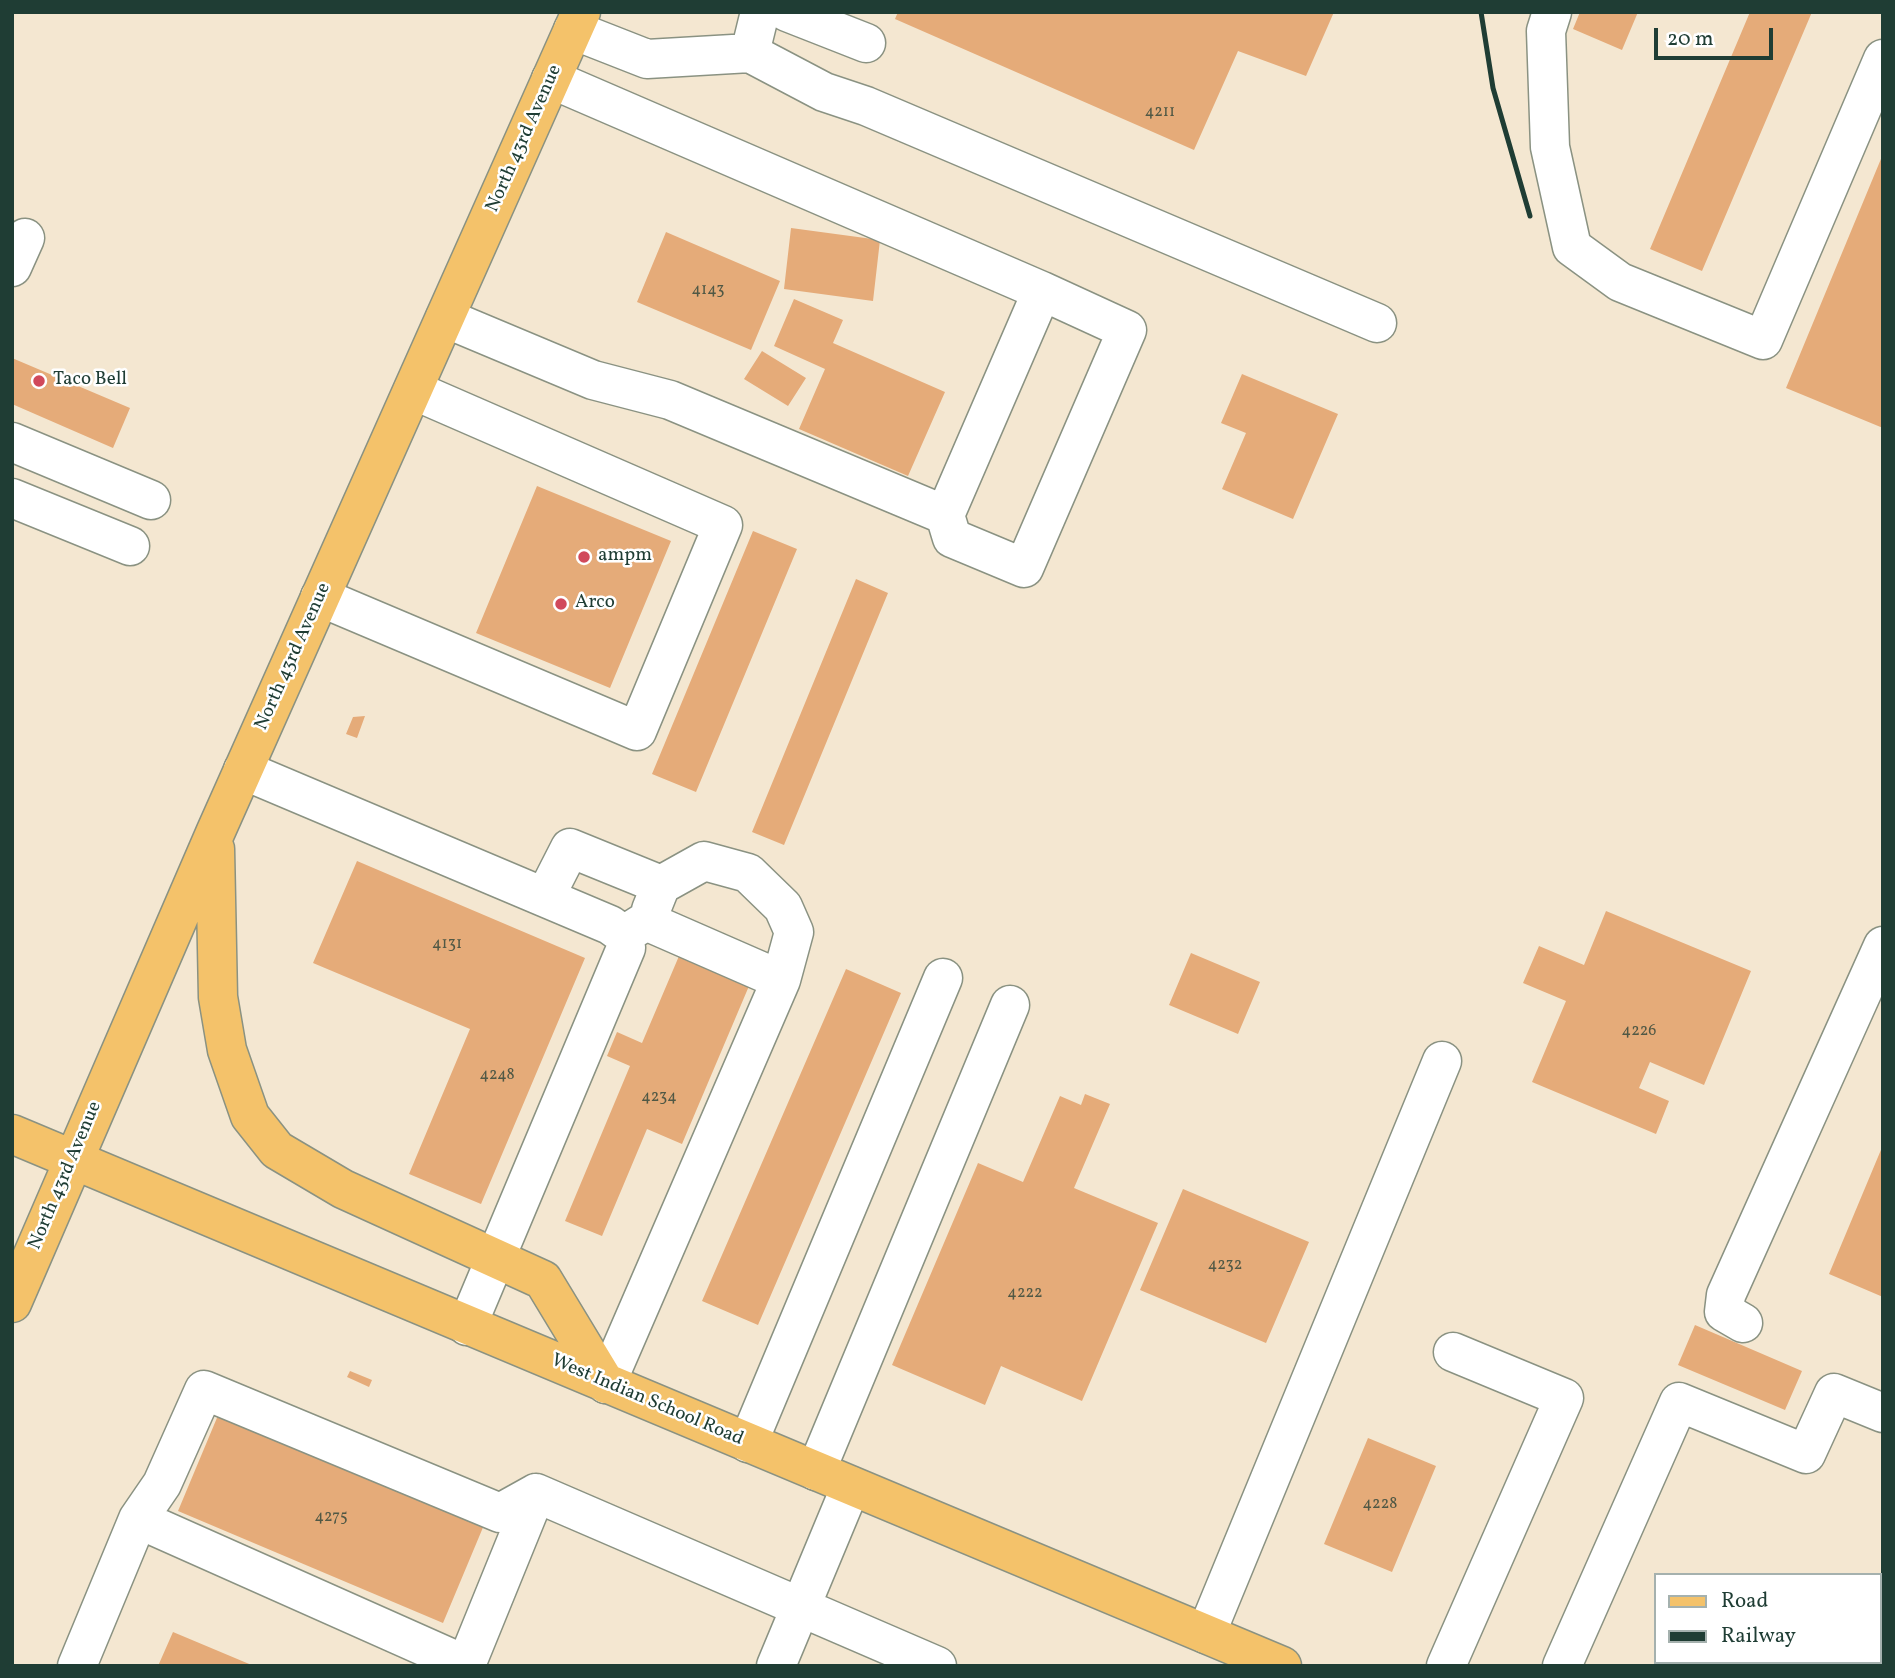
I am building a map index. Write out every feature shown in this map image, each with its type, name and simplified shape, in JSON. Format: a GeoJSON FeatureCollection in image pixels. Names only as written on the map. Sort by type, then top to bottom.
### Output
{"type":"FeatureCollection","features":[{"type":"Feature","properties":{"kind":"main road","name":"North 43rd Avenue"},"geometry":{"type":"LineString","coordinates":[[12,1303],[216,831],[577,21]]}},
{"type":"Feature","properties":{"kind":"main road"},"geometry":{"type":"LineString","coordinates":[[216,831],[214,878],[218,997],[227,1050],[250,1116],[277,1150],[343,1189],[543,1280],[606,1384]]}},
{"type":"Feature","properties":{"kind":"main road","name":"West Indian School Road"},"geometry":{"type":"LineString","coordinates":[[12,1134],[1282,1666]]}},
{"type":"Feature","properties":{"kind":"lane"},"geometry":{"type":"LineString","coordinates":[[750,53],[760,12]]}},
{"type":"Feature","properties":{"kind":"lane"},"geometry":{"type":"LineString","coordinates":[[787,12],[866,43]]}},
{"type":"Feature","properties":{"kind":"lane"},"geometry":{"type":"LineString","coordinates":[[1552,12],[1546,31],[1550,147],[1572,247],[1620,282],[1763,340],[1883,59]]}},
{"type":"Feature","properties":{"kind":"lane"},"geometry":{"type":"LineString","coordinates":[[577,21],[647,59],[750,53],[824,92],[866,106],[1377,323]]}},
{"type":"Feature","properties":{"kind":"lane"},"geometry":{"type":"LineString","coordinates":[[551,79],[1042,291],[1127,330],[1024,568],[952,538],[945,515],[1042,291]]}},
{"type":"Feature","properties":{"kind":"lane"},"geometry":{"type":"LineString","coordinates":[[445,318],[593,380],[670,400],[945,515]]}},
{"type":"Feature","properties":{"kind":"lane"},"geometry":{"type":"LineString","coordinates":[[320,597],[637,732],[723,525],[413,390]]}},
{"type":"Feature","properties":{"kind":"lane"},"geometry":{"type":"LineString","coordinates":[[12,442],[151,500]]}},
{"type":"Feature","properties":{"kind":"lane"},"geometry":{"type":"LineString","coordinates":[[12,498],[131,547]]}},
{"type":"Feature","properties":{"kind":"lane"},"geometry":{"type":"LineString","coordinates":[[243,770],[610,925],[635,928],[781,981]]}},
{"type":"Feature","properties":{"kind":"lane"},"geometry":{"type":"LineString","coordinates":[[545,897],[570,848],[661,885]]}},
{"type":"Feature","properties":{"kind":"lane"},"geometry":{"type":"LineString","coordinates":[[467,1325],[626,948],[661,885],[704,861],[748,873],[783,907],[794,932],[781,981],[606,1384]]}},
{"type":"Feature","properties":{"kind":"lane"},"geometry":{"type":"LineString","coordinates":[[1742,1323],[1724,1312],[1726,1295],[1883,946]]}},
{"type":"Feature","properties":{"kind":"lane"},"geometry":{"type":"LineString","coordinates":[[748,1443],[943,978]]}},
{"type":"Feature","properties":{"kind":"lane"},"geometry":{"type":"LineString","coordinates":[[816,1472],[1010,1005]]}},
{"type":"Feature","properties":{"kind":"lane"},"geometry":{"type":"LineString","coordinates":[[1206,1634],[1442,1061]]}},
{"type":"Feature","properties":{"kind":"lane"},"geometry":{"type":"LineString","coordinates":[[1446,1666],[1564,1398],[1453,1352]]}},
{"type":"Feature","properties":{"kind":"lane"},"geometry":{"type":"LineString","coordinates":[[77,1666],[138,1519],[162,1484],[204,1390],[500,1513],[536,1493]]}},
{"type":"Feature","properties":{"kind":"lane"},"geometry":{"type":"LineString","coordinates":[[1563,1666],[1679,1402],[1806,1454],[1834,1392],[1883,1413]]}},
{"type":"Feature","properties":{"kind":"lane"},"geometry":{"type":"LineString","coordinates":[[776,1666],[851,1486]]}},
{"type":"Feature","properties":{"kind":"lane"},"geometry":{"type":"LineString","coordinates":[[536,1493],[937,1666]]}},
{"type":"Feature","properties":{"kind":"lane"},"geometry":{"type":"LineString","coordinates":[[138,1519],[465,1665],[536,1493]]}},
{"type":"Feature","properties":{"kind":"building"},"geometry":{"type":"Polygon","coordinates":[[[898,12],[1334,12],[1306,76],[1238,51],[1194,150],[895,19],[898,12]]]}},
{"type":"Feature","properties":{"kind":"building"},"geometry":{"type":"Polygon","coordinates":[[[1580,12],[1638,12],[1622,50],[1573,29],[1580,12]]]}},
{"type":"Feature","properties":{"kind":"building"},"geometry":{"type":"Polygon","coordinates":[[[1750,12],[1812,12],[1702,271],[1650,249],[1750,12]]]}},
{"type":"Feature","properties":{"kind":"building"},"geometry":{"type":"Polygon","coordinates":[[[1883,154],[1883,428],[1786,388],[1883,154]]]}},
{"type":"Feature","properties":{"kind":"building"},"geometry":{"type":"Polygon","coordinates":[[[791,228],[880,240],[873,301],[784,289],[791,228]]]}},
{"type":"Feature","properties":{"kind":"building"},"geometry":{"type":"Polygon","coordinates":[[[666,232],[780,281],[751,350],[637,302],[666,232]]]}},
{"type":"Feature","properties":{"kind":"building"},"geometry":{"type":"Polygon","coordinates":[[[794,299],[843,320],[833,343],[945,392],[908,476],[799,429],[825,369],[774,346],[794,299]]]}},
{"type":"Feature","properties":{"kind":"building"},"geometry":{"type":"Polygon","coordinates":[[[762,351],[806,378],[788,406],[744,379],[762,351]]]}},
{"type":"Feature","properties":{"kind":"building","name":"Taco Bell"},"geometry":{"type":"Polygon","coordinates":[[[12,358],[130,408],[113,448],[12,404],[12,358]]]}},
{"type":"Feature","properties":{"kind":"building"},"geometry":{"type":"Polygon","coordinates":[[[1242,374],[1338,414],[1293,519],[1222,489],[1246,433],[1221,423],[1242,374]]]}},
{"type":"Feature","properties":{"kind":"building"},"geometry":{"type":"Polygon","coordinates":[[[537,486],[671,541],[610,688],[476,633],[537,486]]]}},
{"type":"Feature","properties":{"kind":"building"},"geometry":{"type":"Polygon","coordinates":[[[753,531],[797,549],[696,792],[652,774],[753,531]]]}},
{"type":"Feature","properties":{"kind":"building"},"geometry":{"type":"Polygon","coordinates":[[[856,579],[888,593],[784,845],[752,832],[856,579]]]}},
{"type":"Feature","properties":{"kind":"building"},"geometry":{"type":"Polygon","coordinates":[[[365,716],[357,738],[346,734],[353,717],[365,716]]]}},
{"type":"Feature","properties":{"kind":"building"},"geometry":{"type":"Polygon","coordinates":[[[357,861],[585,958],[481,1204],[409,1174],[470,1029],[313,963],[357,861]]]}},
{"type":"Feature","properties":{"kind":"building"},"geometry":{"type":"Polygon","coordinates":[[[1606,911],[1751,971],[1704,1085],[1650,1062],[1639,1088],[1669,1101],[1656,1134],[1532,1082],[1566,1001],[1523,983],[1539,946],[1584,965],[1606,911]]]}},
{"type":"Feature","properties":{"kind":"building"},"geometry":{"type":"Polygon","coordinates":[[[1191,953],[1260,982],[1238,1034],[1169,1005],[1191,953]]]}},
{"type":"Feature","properties":{"kind":"building"},"geometry":{"type":"Polygon","coordinates":[[[679,956],[749,986],[682,1144],[647,1129],[602,1236],[565,1221],[630,1066],[607,1056],[617,1032],[642,1043],[679,956]]]}},
{"type":"Feature","properties":{"kind":"building"},"geometry":{"type":"Polygon","coordinates":[[[846,969],[901,993],[758,1325],[702,1301],[846,969]]]}},
{"type":"Feature","properties":{"kind":"building"},"geometry":{"type":"Polygon","coordinates":[[[1085,1094],[1110,1104],[1074,1188],[1158,1223],[1082,1401],[1001,1366],[985,1405],[892,1365],[978,1163],[1023,1182],[1060,1096],[1081,1105],[1085,1094]]]}},
{"type":"Feature","properties":{"kind":"building"},"geometry":{"type":"Polygon","coordinates":[[[1883,1145],[1883,1297],[1829,1274],[1883,1145]]]}},
{"type":"Feature","properties":{"kind":"building"},"geometry":{"type":"Polygon","coordinates":[[[1183,1189],[1309,1242],[1266,1343],[1140,1290],[1183,1189]]]}},
{"type":"Feature","properties":{"kind":"building"},"geometry":{"type":"Polygon","coordinates":[[[1695,1325],[1802,1371],[1785,1410],[1678,1365],[1695,1325]]]}},
{"type":"Feature","properties":{"kind":"building"},"geometry":{"type":"Polygon","coordinates":[[[350,1371],[372,1380],[369,1387],[347,1377],[350,1371]]]}},
{"type":"Feature","properties":{"kind":"building"},"geometry":{"type":"Polygon","coordinates":[[[219,1413],[484,1525],[443,1623],[178,1511],[219,1413]]]}},
{"type":"Feature","properties":{"kind":"building"},"geometry":{"type":"Polygon","coordinates":[[[1368,1438],[1436,1466],[1392,1572],[1324,1544],[1368,1438]]]}},
{"type":"Feature","properties":{"kind":"building"},"geometry":{"type":"Polygon","coordinates":[[[173,1632],[254,1666],[158,1666],[173,1632]]]}},
{"type":"Feature","properties":{"kind":"railway"},"geometry":{"type":"LineString","coordinates":[[1481,12],[1493,88],[1530,216]]}},
{"type":"Feature","properties":{"kind":"place","name":"Taco Bell"},"geometry":{"type":"Point","coordinates":[39,381]}},
{"type":"Feature","properties":{"kind":"place","name":"ampm"},"geometry":{"type":"Point","coordinates":[584,557]}},
{"type":"Feature","properties":{"kind":"place","name":"Arco"},"geometry":{"type":"Point","coordinates":[561,604]}}]}
